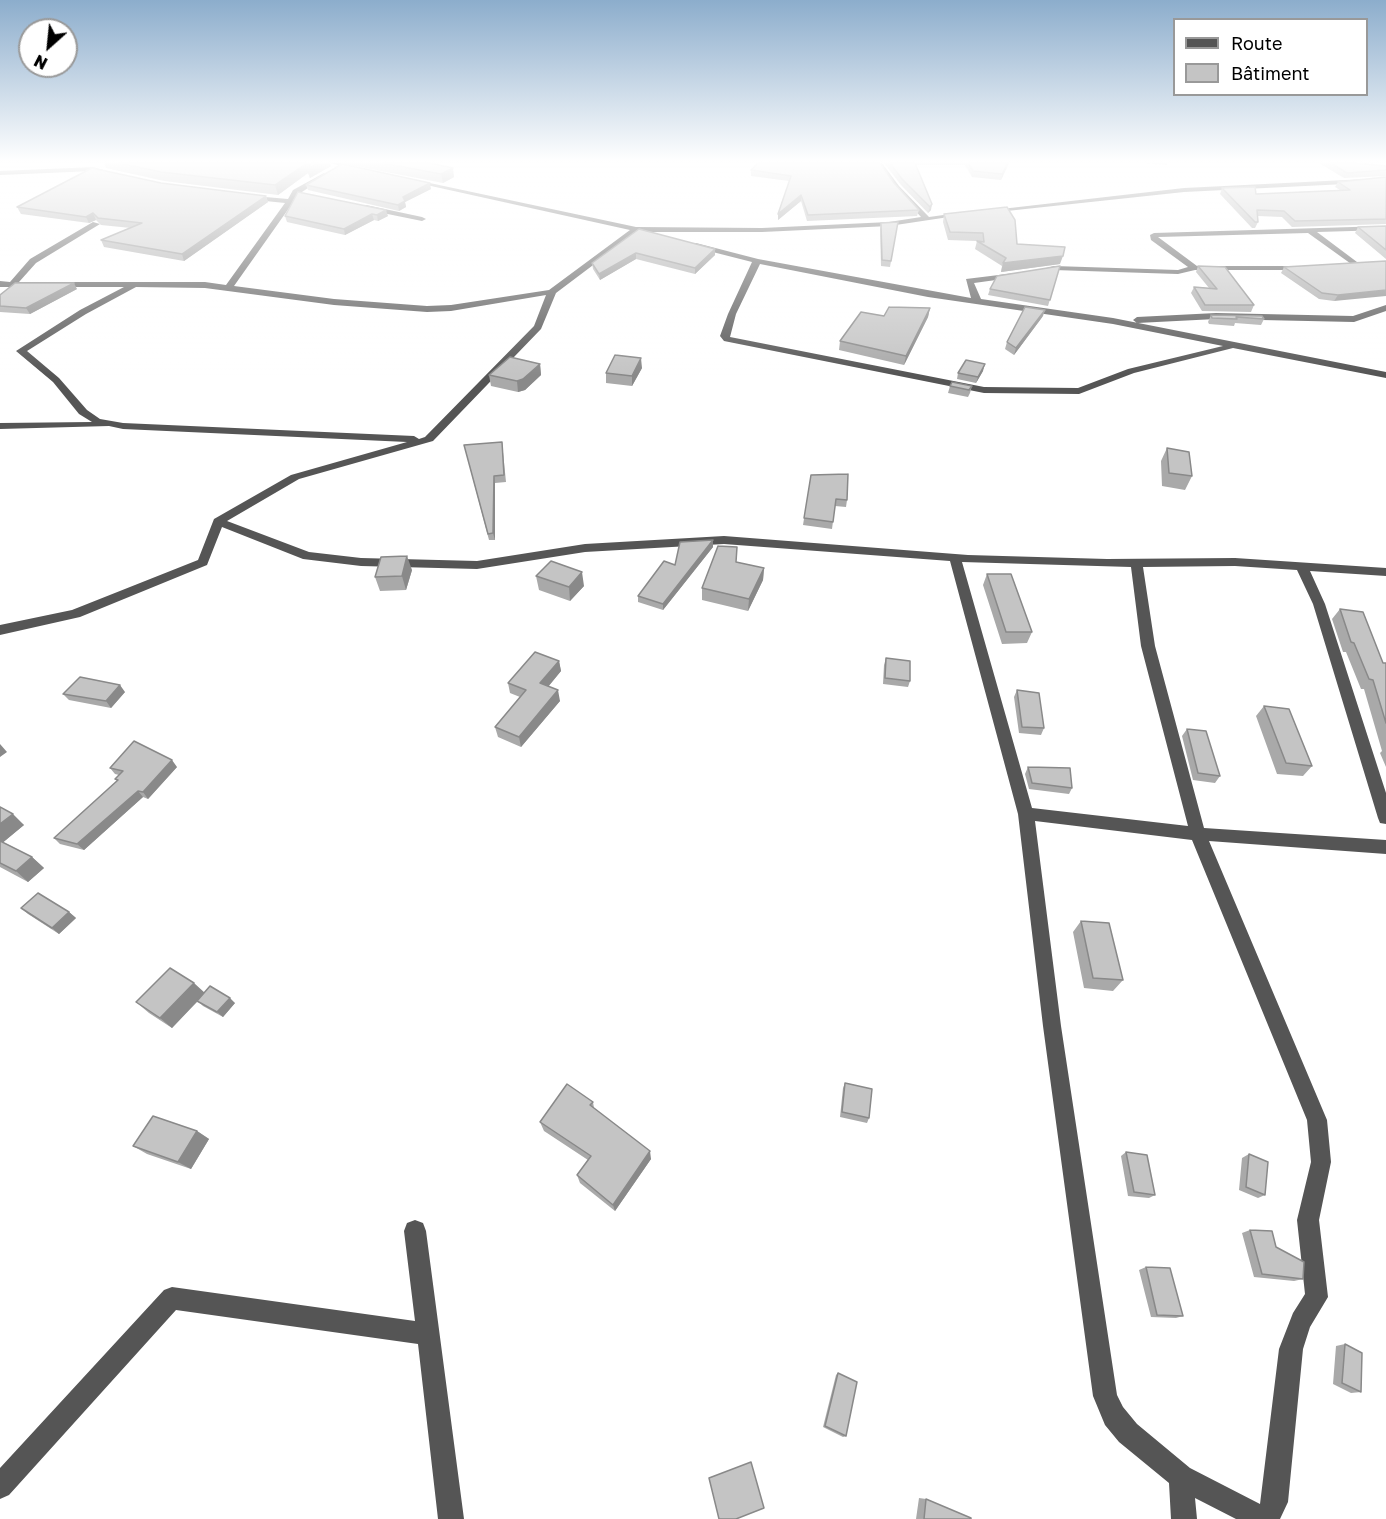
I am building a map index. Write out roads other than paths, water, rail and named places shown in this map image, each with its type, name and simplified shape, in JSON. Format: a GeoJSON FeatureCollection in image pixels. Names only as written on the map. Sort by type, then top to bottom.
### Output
{"type":"FeatureCollection","features":[{"type":"Feature","properties":{"kind":"street"},"geometry":{"type":"LineString","coordinates":[[13,283],[33,261],[79,234]]}},
{"type":"Feature","properties":{"kind":"street"},"geometry":{"type":"LineString","coordinates":[[229,288],[268,234]]}},
{"type":"Feature","properties":{"kind":"street"},"geometry":{"type":"LineString","coordinates":[[0,284],[229,288],[334,302],[427,309],[451,308],[552,292],[629,234]]}},
{"type":"Feature","properties":{"kind":"street"},"geometry":{"type":"LineString","coordinates":[[654,234],[680,241]]}},
{"type":"Feature","properties":{"kind":"street"},"geometry":{"type":"LineString","coordinates":[[1189,234],[1154,235],[1154,238],[1195,268]]}},
{"type":"Feature","properties":{"kind":"street"},"geometry":{"type":"LineString","coordinates":[[1314,234],[1354,264]]}},
{"type":"Feature","properties":{"kind":"street"},"geometry":{"type":"LineString","coordinates":[[691,243],[757,261],[977,301],[1113,321],[1386,375]]}},
{"type":"Feature","properties":{"kind":"street"},"geometry":{"type":"LineString","coordinates":[[757,261],[732,314],[725,336],[727,339],[984,390],[1079,391],[1131,371],[1236,345]]}},
{"type":"Feature","properties":{"kind":"street"},"geometry":{"type":"LineString","coordinates":[[1343,266],[1363,263]]}},
{"type":"Feature","properties":{"kind":"street"},"geometry":{"type":"LineString","coordinates":[[1034,272],[1054,268],[1178,272],[1195,268],[1312,267]]}},
{"type":"Feature","properties":{"kind":"street"},"geometry":{"type":"LineString","coordinates":[[977,301],[969,281],[1024,273]]}},
{"type":"Feature","properties":{"kind":"street"},"geometry":{"type":"LineString","coordinates":[[123,426],[98,421],[83,412],[56,380],[21,351],[83,312],[134,285]]}},
{"type":"Feature","properties":{"kind":"street"},"geometry":{"type":"LineString","coordinates":[[0,630],[75,614],[203,562],[218,521],[295,477],[429,439],[538,327],[552,292]]}},
{"type":"Feature","properties":{"kind":"street"},"geometry":{"type":"LineString","coordinates":[[1113,321],[1216,316],[1354,319],[1386,308]]}},
{"type":"Feature","properties":{"kind":"street"},"geometry":{"type":"LineString","coordinates":[[0,426],[123,426],[429,439]]}},
{"type":"Feature","properties":{"kind":"street"},"geometry":{"type":"LineString","coordinates":[[218,521],[307,556],[361,562],[477,565],[585,548],[723,540],[955,558],[1235,562],[1386,572]]}},
{"type":"Feature","properties":{"kind":"street"},"geometry":{"type":"LineString","coordinates":[[955,558],[1026,814],[1105,1396],[1114,1416],[1128,1432],[1181,1477],[1261,1518],[1268,1516],[1275,1502],[1291,1349],[1301,1321],[1317,1297],[1308,1220],[1321,1162],[1317,1120],[1198,834],[1148,646],[1136,562]]}},
{"type":"Feature","properties":{"kind":"street"},"geometry":{"type":"LineString","coordinates":[[1302,568],[1319,604],[1386,818]]}},
{"type":"Feature","properties":{"kind":"street"},"geometry":{"type":"LineString","coordinates":[[1026,814],[1198,834],[1386,847]]}},
{"type":"Feature","properties":{"kind":"street"},"geometry":{"type":"LineString","coordinates":[[416,1231],[451,1519]]}},
{"type":"Feature","properties":{"kind":"street"},"geometry":{"type":"LineString","coordinates":[[0,1486],[172,1298],[428,1334]]}},
{"type":"Feature","properties":{"kind":"street"},"geometry":{"type":"LineString","coordinates":[[1181,1477],[1184,1519]]}}]}
